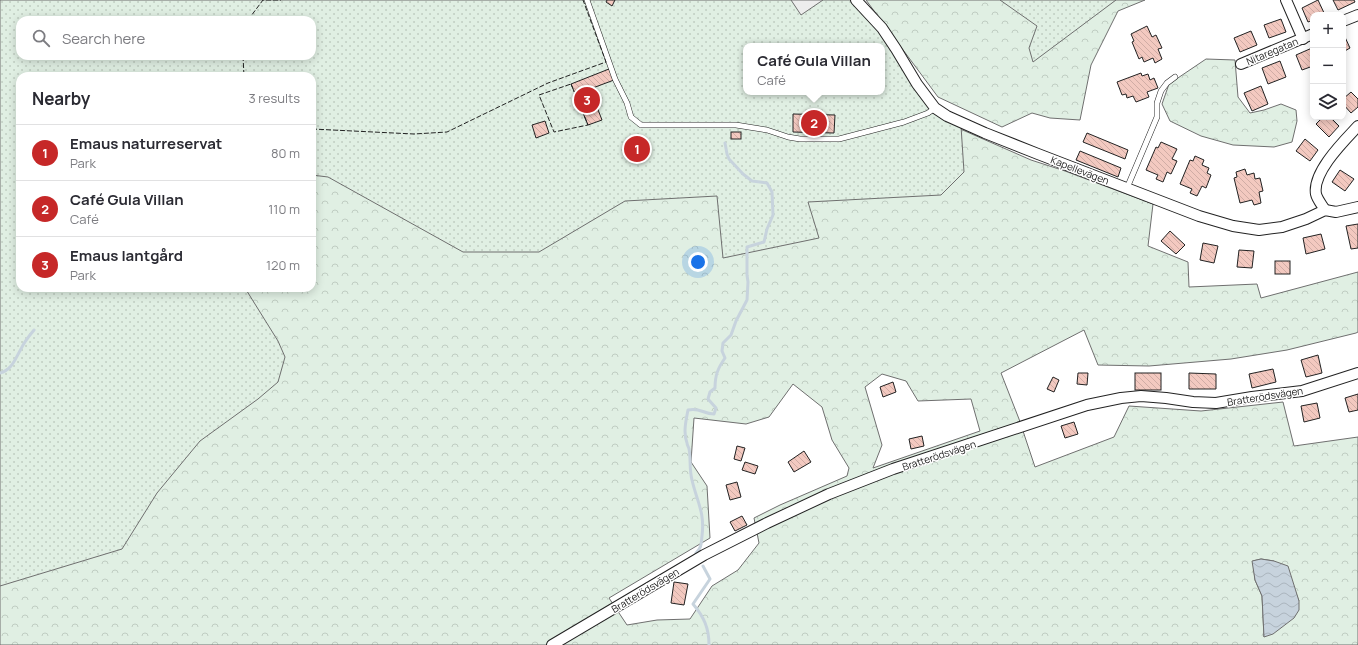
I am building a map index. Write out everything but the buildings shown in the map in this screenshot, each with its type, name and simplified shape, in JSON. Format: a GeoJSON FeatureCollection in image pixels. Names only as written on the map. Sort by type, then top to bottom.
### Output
{"type":"FeatureCollection","features":[{"type":"Feature","properties":{"kind":"street","name":"Kapellevägen"},"geometry":{"type":"LineString","coordinates":[[856,0],[882,28],[896,48],[917,84],[935,108],[947,116],[985,134],[1199,216],[1233,226],[1259,230],[1282,227],[1306,219],[1325,210],[1336,212],[1358,207]]}},
{"type":"Feature","properties":{"kind":"street","name":"Nitaregatan"},"geometry":{"type":"LineString","coordinates":[[1286,0],[1302,38]]}},
{"type":"Feature","properties":{"kind":"street"},"geometry":{"type":"LineString","coordinates":[[1346,20],[1358,15]]}},
{"type":"Feature","properties":{"kind":"street","name":"Nitaregatan"},"geometry":{"type":"LineString","coordinates":[[1241,64],[1310,35]]}},
{"type":"Feature","properties":{"kind":"street"},"geometry":{"type":"LineString","coordinates":[[1325,210],[1316,194],[1317,180],[1332,154],[1358,126]]}},
{"type":"Feature","properties":{"kind":"street","name":"Bratterödsvägen"},"geometry":{"type":"LineString","coordinates":[[552,645],[704,555],[829,494],[893,470],[1088,405],[1121,398],[1141,396],[1216,403],[1302,391],[1358,374]]}},
{"type":"Feature","properties":{"kind":"lane"},"geometry":{"type":"LineString","coordinates":[[587,0],[615,79],[627,103],[631,117],[641,126],[736,125],[767,130],[788,137],[800,139],[839,139],[904,122],[928,113],[935,108]]}},
{"type":"Feature","properties":{"kind":"lane"},"geometry":{"type":"LineString","coordinates":[[1127,188],[1157,117],[1157,104],[1161,92],[1167,82],[1175,77]]}},
{"type":"Feature","properties":{"kind":"green space"},"geometry":{"type":"Polygon","coordinates":[[[0,0],[16,16],[16,60],[20,60],[20,72],[16,72],[16,292],[316,292],[316,136],[885,111],[885,49],[933,117],[1031,160],[1153,204],[1148,246],[1188,262],[1189,287],[1257,284],[1261,298],[1358,272],[1358,332],[1356,333],[1287,350],[1231,359],[1149,366],[1098,365],[1084,330],[1001,373],[1019,419],[1035,467],[1114,437],[1129,406],[1201,411],[1283,402],[1294,446],[1358,437],[1358,645],[0,645],[0,0]],[[882,374],[865,387],[882,445],[873,468],[980,431],[971,399],[918,401],[906,381],[882,374]],[[793,384],[769,417],[746,424],[694,418],[691,462],[707,486],[710,538],[609,598],[627,625],[657,620],[690,619],[712,586],[738,570],[759,543],[754,518],[847,476],[849,468],[832,440],[822,407],[793,384]],[[1261,559],[1253,561],[1255,580],[1262,596],[1264,637],[1299,601],[1295,591],[1274,561],[1261,559]]]}},
{"type":"Feature","properties":{"kind":"green space"},"geometry":{"type":"Polygon","coordinates":[[[0,0],[851,0],[884,36],[924,97],[961,126],[964,172],[941,195],[808,202],[819,238],[723,258],[717,196],[625,201],[539,252],[463,252],[328,177],[316,176],[316,72],[16,72],[16,292],[247,292],[278,341],[285,357],[278,382],[258,399],[200,441],[157,493],[122,549],[0,586],[0,0]]]}},
{"type":"Feature","properties":{"kind":"green space"},"geometry":{"type":"Polygon","coordinates":[[[866,0],[1145,0],[1118,11],[1091,65],[1080,120],[1050,118],[1032,113],[1002,127],[938,97],[866,0]]]}},
{"type":"Feature","properties":{"kind":"green space"},"geometry":{"type":"Polygon","coordinates":[[[1000,0],[1116,0],[1033,62],[1029,48],[1037,26],[1000,0]]]}},
{"type":"Feature","properties":{"kind":"green space"},"geometry":{"type":"Polygon","coordinates":[[[858,11],[881,43],[880,43],[858,11]]]}},
{"type":"Feature","properties":{"kind":"green space"},"geometry":{"type":"Polygon","coordinates":[[[1206,59],[1235,60],[1238,97],[1250,113],[1281,104],[1296,110],[1297,121],[1292,142],[1274,147],[1233,145],[1201,136],[1170,121],[1162,104],[1169,84],[1206,59]]]}},
{"type":"Feature","properties":{"kind":"shaded area"},"geometry":{"type":"Polygon","coordinates":[[[791,0],[823,0],[801,15],[791,0]]]}},
{"type":"Feature","properties":{"kind":"water"},"geometry":{"type":"Polygon","coordinates":[[[1261,559],[1274,561],[1288,566],[1299,601],[1299,610],[1294,618],[1273,634],[1264,637],[1262,596],[1255,580],[1252,561],[1261,559]]]}},
{"type":"Feature","properties":{"kind":"waterway"},"geometry":{"type":"LineString","coordinates":[[696,553],[701,545],[703,528],[700,507],[691,476],[690,452],[685,435],[688,410],[696,409],[714,414],[716,408],[708,399],[710,392],[715,388],[717,372],[725,358],[722,351],[723,343],[731,335],[736,321],[747,300],[747,247],[764,242],[767,229],[773,215],[772,192],[767,183],[752,181],[743,174],[729,159],[725,143]]}},
{"type":"Feature","properties":{"kind":"waterway"},"geometry":{"type":"LineString","coordinates":[[0,373],[4,372],[10,367],[25,341],[34,330]]}},
{"type":"Feature","properties":{"kind":"waterway"},"geometry":{"type":"LineString","coordinates":[[703,566],[710,579],[693,604],[705,623],[709,645]]}},
{"type":"Feature","properties":{"kind":"fence"},"geometry":{"type":"LineString","coordinates":[[251,16],[263,0],[281,0]]}},
{"type":"Feature","properties":{"kind":"fence"},"geometry":{"type":"LineString","coordinates":[[316,129],[414,134],[447,132],[548,83],[606,62],[583,0]]}},
{"type":"Feature","properties":{"kind":"fence"},"geometry":{"type":"LineString","coordinates":[[243,60],[244,72]]}},
{"type":"Feature","properties":{"kind":"fence"},"geometry":{"type":"LineString","coordinates":[[571,84],[588,125],[554,132],[539,95],[571,84]]}},
{"type":"Feature","properties":{"kind":"place","name":"Emaus lantgård"},"geometry":{"type":"Point","coordinates":[587,100]}},
{"type":"Feature","properties":{"kind":"place","name":"Café Gula Villan"},"geometry":{"type":"Point","coordinates":[814,123]}},
{"type":"Feature","properties":{"kind":"place","name":"Emaus naturreservat"},"geometry":{"type":"Point","coordinates":[637,149]}}]}
